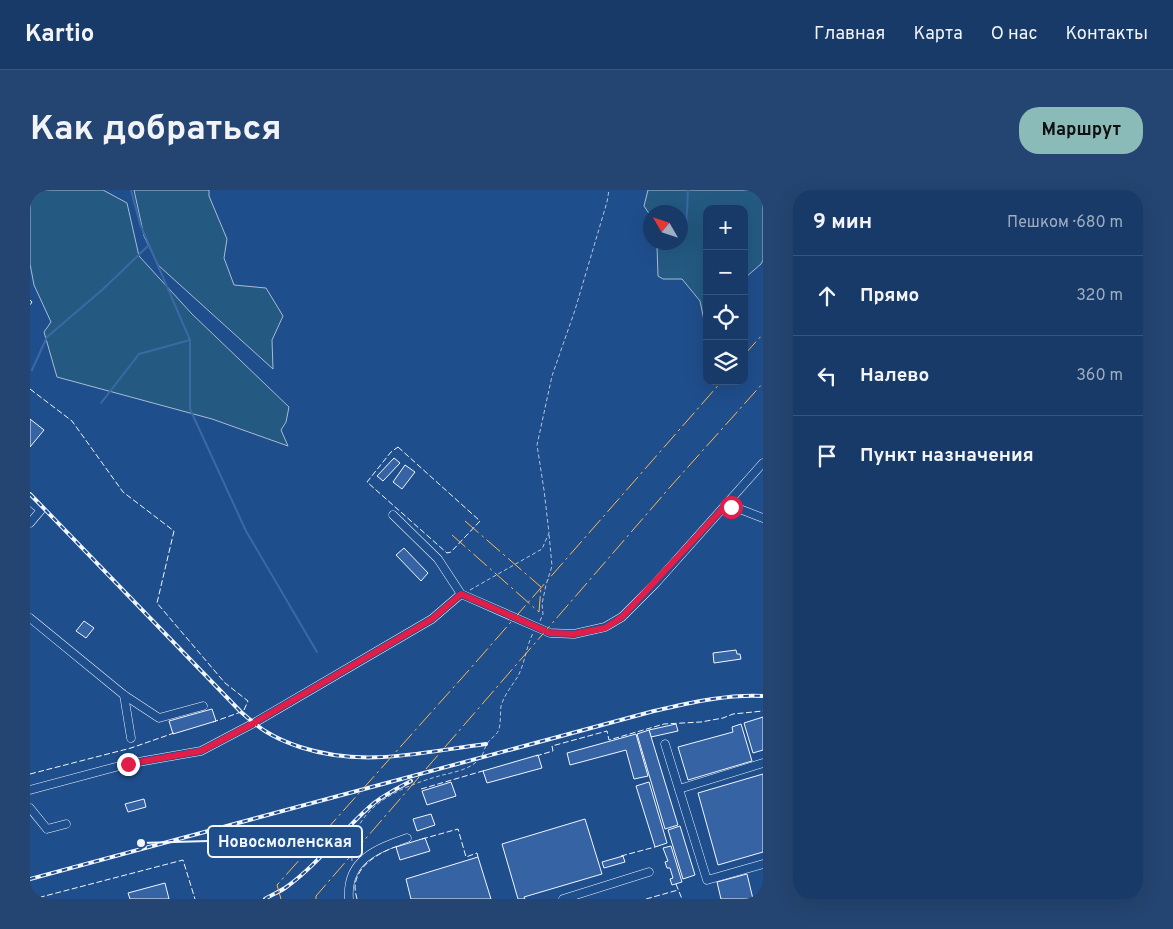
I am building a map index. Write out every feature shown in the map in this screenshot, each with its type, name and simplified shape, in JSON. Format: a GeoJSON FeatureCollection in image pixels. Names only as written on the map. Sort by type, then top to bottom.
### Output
{"type":"FeatureCollection","features":[{"type":"Feature","properties":{"kind":"street"},"geometry":{"type":"LineString","coordinates":[[393,515],[438,559],[461,594],[550,633],[574,634],[605,628],[622,617],[763,463]]}},
{"type":"Feature","properties":{"kind":"street"},"geometry":{"type":"LineString","coordinates":[[30,501],[40,510],[30,523]]}},
{"type":"Feature","properties":{"kind":"street"},"geometry":{"type":"LineString","coordinates":[[724,507],[738,508],[763,518]]}},
{"type":"Feature","properties":{"kind":"street"},"geometry":{"type":"LineString","coordinates":[[30,790],[128,764],[201,751],[254,723],[432,619],[461,594]]}},
{"type":"Feature","properties":{"kind":"street"},"geometry":{"type":"LineString","coordinates":[[30,618],[124,695],[159,718],[203,706]]}},
{"type":"Feature","properties":{"kind":"street"},"geometry":{"type":"LineString","coordinates":[[124,695],[131,738]]}},
{"type":"Feature","properties":{"kind":"street"},"geometry":{"type":"LineString","coordinates":[[665,744],[707,880],[763,864]]}},
{"type":"Feature","properties":{"kind":"street"},"geometry":{"type":"LineString","coordinates":[[679,790],[763,763]]}},
{"type":"Feature","properties":{"kind":"street"},"geometry":{"type":"LineString","coordinates":[[30,808],[47,829],[66,824]]}},
{"type":"Feature","properties":{"kind":"street"},"geometry":{"type":"LineString","coordinates":[[349,899],[348,886],[353,874],[367,855],[379,848],[407,838]]}},
{"type":"Feature","properties":{"kind":"street"},"geometry":{"type":"LineString","coordinates":[[563,899],[649,872]]}},
{"type":"Feature","properties":{"kind":"path"},"geometry":{"type":"LineString","coordinates":[[353,874],[351,852],[359,823],[366,814],[397,791],[415,783],[470,767],[481,757],[486,744],[499,730],[502,706],[508,690],[518,676],[528,643],[542,618],[542,604],[552,566],[544,490],[536,445],[552,376],[575,310],[609,190]]}},
{"type":"Feature","properties":{"kind":"path"},"geometry":{"type":"LineString","coordinates":[[461,594],[542,549],[549,533]]}},
{"type":"Feature","properties":{"kind":"shaded area"},"geometry":{"type":"Polygon","coordinates":[[[30,190],[103,190],[127,203],[139,256],[192,314],[289,407],[286,422],[281,430],[288,446],[212,419],[57,377],[44,332],[51,322],[34,285],[30,264],[30,190]]]}},
{"type":"Feature","properties":{"kind":"shaded area"},"geometry":{"type":"Polygon","coordinates":[[[134,190],[209,190],[209,196],[227,239],[224,258],[234,285],[266,288],[283,316],[272,340],[273,369],[158,265],[144,236],[134,190]]]}},
{"type":"Feature","properties":{"kind":"shaded area"},"geometry":{"type":"Polygon","coordinates":[[[648,190],[763,190],[763,260],[748,275],[748,205],[703,205],[703,315],[700,301],[682,279],[663,279],[658,276],[657,250],[688,250],[688,205],[644,205],[648,190]]]}},
{"type":"Feature","properties":{"kind":"building"},"geometry":{"type":"Polygon","coordinates":[[[30,419],[44,430],[30,447],[30,419]]]}},
{"type":"Feature","properties":{"kind":"building"},"geometry":{"type":"Polygon","coordinates":[[[394,458],[400,463],[383,481],[377,476],[394,458]]]}},
{"type":"Feature","properties":{"kind":"building"},"geometry":{"type":"Polygon","coordinates":[[[405,465],[415,472],[402,489],[393,482],[405,465]]]}},
{"type":"Feature","properties":{"kind":"building"},"geometry":{"type":"Polygon","coordinates":[[[404,548],[428,573],[421,581],[396,555],[404,548]]]}},
{"type":"Feature","properties":{"kind":"building"},"geometry":{"type":"Polygon","coordinates":[[[84,621],[94,628],[86,638],[76,631],[84,621]]]}},
{"type":"Feature","properties":{"kind":"building"},"geometry":{"type":"Polygon","coordinates":[[[736,650],[737,654],[740,654],[741,659],[714,663],[713,653],[736,650]]]}},
{"type":"Feature","properties":{"kind":"building"},"geometry":{"type":"Polygon","coordinates":[[[212,709],[216,721],[173,734],[169,721],[212,709]]]}},
{"type":"Feature","properties":{"kind":"building"},"geometry":{"type":"Polygon","coordinates":[[[763,717],[763,750],[753,753],[744,723],[763,717]]]}},
{"type":"Feature","properties":{"kind":"building"},"geometry":{"type":"Polygon","coordinates":[[[676,724],[678,731],[651,737],[649,730],[676,724]]]}},
{"type":"Feature","properties":{"kind":"building"},"geometry":{"type":"Polygon","coordinates":[[[741,724],[752,761],[688,780],[678,747],[733,732],[732,727],[741,724]]]}},
{"type":"Feature","properties":{"kind":"building"},"geometry":{"type":"Polygon","coordinates":[[[649,730],[678,825],[665,829],[637,734],[649,730]]]}},
{"type":"Feature","properties":{"kind":"building"},"geometry":{"type":"Polygon","coordinates":[[[636,734],[648,776],[634,779],[626,750],[570,765],[567,753],[636,734]]]}},
{"type":"Feature","properties":{"kind":"building"},"geometry":{"type":"Polygon","coordinates":[[[538,755],[542,768],[487,783],[483,771],[538,755]]]}},
{"type":"Feature","properties":{"kind":"building"},"geometry":{"type":"Polygon","coordinates":[[[763,774],[763,852],[718,865],[698,793],[763,774]]]}},
{"type":"Feature","properties":{"kind":"building"},"geometry":{"type":"Polygon","coordinates":[[[451,782],[456,796],[427,805],[422,791],[451,782]]]}},
{"type":"Feature","properties":{"kind":"building"},"geometry":{"type":"Polygon","coordinates":[[[649,782],[667,843],[655,847],[636,786],[649,782]]]}},
{"type":"Feature","properties":{"kind":"building"},"geometry":{"type":"Polygon","coordinates":[[[144,799],[146,807],[128,812],[125,804],[144,799]]]}},
{"type":"Feature","properties":{"kind":"building"},"geometry":{"type":"Polygon","coordinates":[[[431,814],[435,825],[417,831],[413,819],[431,814]]]}},
{"type":"Feature","properties":{"kind":"building"},"geometry":{"type":"Polygon","coordinates":[[[585,819],[602,874],[524,897],[525,899],[518,899],[502,844],[585,819]]]}},
{"type":"Feature","properties":{"kind":"building"},"geometry":{"type":"Polygon","coordinates":[[[680,826],[695,875],[683,879],[668,830],[680,826]]]}},
{"type":"Feature","properties":{"kind":"building"},"geometry":{"type":"Polygon","coordinates":[[[425,838],[430,851],[400,860],[396,847],[425,838]]]}},
{"type":"Feature","properties":{"kind":"building"},"geometry":{"type":"Polygon","coordinates":[[[671,846],[682,882],[672,885],[670,879],[673,878],[670,868],[667,868],[665,862],[668,861],[663,848],[671,846]]]}},
{"type":"Feature","properties":{"kind":"building"},"geometry":{"type":"Polygon","coordinates":[[[623,856],[625,862],[604,868],[602,862],[623,856]]]}},
{"type":"Feature","properties":{"kind":"building"},"geometry":{"type":"Polygon","coordinates":[[[478,857],[491,899],[411,899],[406,879],[478,857]]]}},
{"type":"Feature","properties":{"kind":"building"},"geometry":{"type":"Polygon","coordinates":[[[747,874],[753,899],[721,899],[717,882],[747,874]]]}},
{"type":"Feature","properties":{"kind":"building"},"geometry":{"type":"Polygon","coordinates":[[[165,883],[169,899],[130,899],[128,893],[165,883]]]}},
{"type":"Feature","properties":{"kind":"waterway"},"geometry":{"type":"LineString","coordinates":[[131,190],[140,224],[190,340],[190,409],[246,531],[317,652]]}},
{"type":"Feature","properties":{"kind":"waterway"},"geometry":{"type":"LineString","coordinates":[[687,205],[688,190]]}},
{"type":"Feature","properties":{"kind":"waterway"},"geometry":{"type":"LineString","coordinates":[[32,370],[47,337],[102,290],[149,245]]}},
{"type":"Feature","properties":{"kind":"waterway"},"geometry":{"type":"LineString","coordinates":[[101,403],[139,354],[190,340]]}},
{"type":"Feature","properties":{"kind":"railway"},"geometry":{"type":"LineString","coordinates":[[30,494],[241,712],[273,736],[300,747],[347,757],[416,754],[486,744]]}},
{"type":"Feature","properties":{"kind":"railway"},"geometry":{"type":"LineString","coordinates":[[30,879],[654,711],[735,696],[763,696]]}},
{"type":"Feature","properties":{"kind":"railway"},"geometry":{"type":"LineString","coordinates":[[265,899],[297,879],[374,803],[411,781]]}},
{"type":"Feature","properties":{"kind":"fence"},"geometry":{"type":"LineString","coordinates":[[30,300],[32,302],[30,305]]}},
{"type":"Feature","properties":{"kind":"fence"},"geometry":{"type":"LineString","coordinates":[[30,389],[72,421],[123,492],[174,531],[157,603],[225,683],[248,701],[241,712],[213,722]]}},
{"type":"Feature","properties":{"kind":"fence"},"geometry":{"type":"LineString","coordinates":[[398,447],[480,521],[451,552],[447,553],[367,482],[391,452],[398,447]]}},
{"type":"Feature","properties":{"kind":"fence"},"geometry":{"type":"LineString","coordinates":[[536,756],[553,751],[552,746],[607,731],[609,740],[664,724],[701,722],[733,714],[763,711]]}},
{"type":"Feature","properties":{"kind":"fence"},"geometry":{"type":"LineString","coordinates":[[30,774],[131,748],[174,733]]}},
{"type":"Feature","properties":{"kind":"fence"},"geometry":{"type":"LineString","coordinates":[[421,789],[486,770]]}},
{"type":"Feature","properties":{"kind":"fence"},"geometry":{"type":"LineString","coordinates":[[422,839],[458,829],[466,857],[477,853],[478,857]]}},
{"type":"Feature","properties":{"kind":"fence"},"geometry":{"type":"LineString","coordinates":[[357,899],[356,879],[364,866],[370,860],[398,846]]}},
{"type":"Feature","properties":{"kind":"fence"},"geometry":{"type":"LineString","coordinates":[[621,856],[655,847]]}},
{"type":"Feature","properties":{"kind":"fence"},"geometry":{"type":"LineString","coordinates":[[42,899],[41,897],[183,860],[195,899]]}},
{"type":"Feature","properties":{"kind":"fence"},"geometry":{"type":"LineString","coordinates":[[676,884],[682,899]]}},
{"type":"Feature","properties":{"kind":"fence"},"geometry":{"type":"LineString","coordinates":[[646,899],[678,890]]}},
{"type":"Feature","properties":{"kind":"power"},"geometry":{"type":"LineString","coordinates":[[748,351],[763,334]]}},
{"type":"Feature","properties":{"kind":"power"},"geometry":{"type":"LineString","coordinates":[[316,899],[316,896],[671,486],[763,383]]}},
{"type":"Feature","properties":{"kind":"power"},"geometry":{"type":"LineString","coordinates":[[281,899],[277,885],[469,670],[718,385]]}},
{"type":"Feature","properties":{"kind":"power"},"geometry":{"type":"LineString","coordinates":[[465,521],[541,587]]}},
{"type":"Feature","properties":{"kind":"power"},"geometry":{"type":"LineString","coordinates":[[452,535],[539,612],[541,587]]}},
{"type":"Feature","properties":{"kind":"place","name":"Новосмоленская"},"geometry":{"type":"Point","coordinates":[141,843]}},
{"type":"Feature","properties":{"kind":"route"},"geometry":{"type":"LineString","coordinates":[[128,764],[201,751],[254,723],[432,619],[461,594],[550,633],[574,634],[605,628],[622,617],[724,507],[731,507]]}}]}
